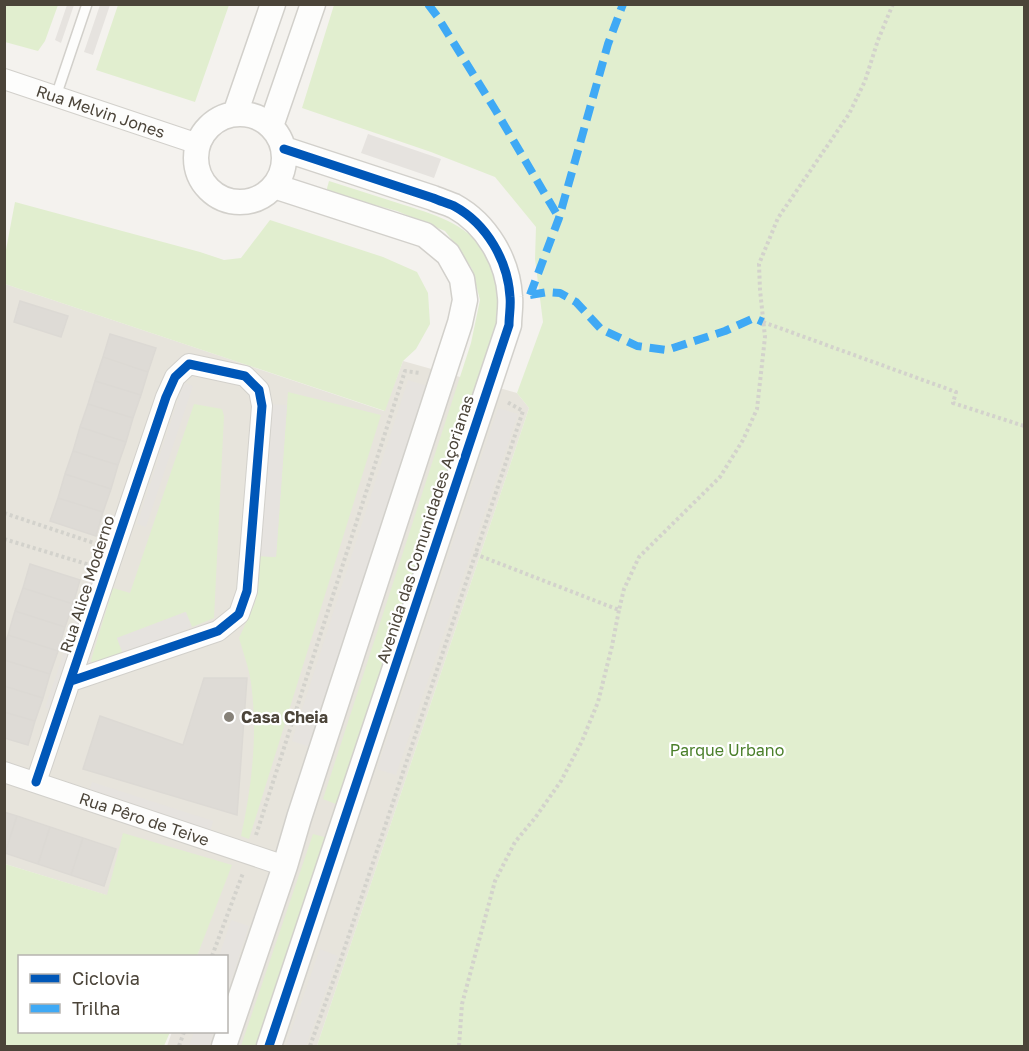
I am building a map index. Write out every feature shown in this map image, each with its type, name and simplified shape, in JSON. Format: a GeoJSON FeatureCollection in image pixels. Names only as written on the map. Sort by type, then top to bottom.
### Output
{"type":"FeatureCollection","features":[{"type":"Feature","properties":{"kind":"street"},"geometry":{"type":"LineString","coordinates":[[235,114],[273,4]]}},
{"type":"Feature","properties":{"kind":"street"},"geometry":{"type":"LineString","coordinates":[[271,126],[313,4]]}},
{"type":"Feature","properties":{"kind":"street","name":"Rua Melvin Jones"},"geometry":{"type":"LineString","coordinates":[[4,79],[198,144]]}},
{"type":"Feature","properties":{"kind":"street"},"geometry":{"type":"LineString","coordinates":[[235,114],[254,116],[271,126],[284,149],[284,168],[274,186],[264,195],[252,201],[225,200],[204,184],[198,171],[196,158],[198,144],[208,127],[235,114]]}},
{"type":"Feature","properties":{"kind":"street","name":"Avenida das Comunidades Açorianas"},"geometry":{"type":"LineString","coordinates":[[269,1047],[508,325],[510,298],[505,268],[492,241],[476,222],[455,207],[284,149]]}},
{"type":"Feature","properties":{"kind":"street","name":"Avenida das Comunidades Açorianas"},"geometry":{"type":"LineString","coordinates":[[224,1047],[285,866],[460,323],[465,300],[462,279],[448,254],[425,235],[274,186]]}},
{"type":"Feature","properties":{"kind":"street","name":"Rua Alice Moderno"},"geometry":{"type":"LineString","coordinates":[[36,782],[166,397],[175,377],[189,364],[245,376],[259,390],[262,406],[247,591],[239,614],[218,631],[71,681]]}},
{"type":"Feature","properties":{"kind":"street","name":"Rua Pêro de Teive"},"geometry":{"type":"LineString","coordinates":[[4,772],[285,866]]}},
{"type":"Feature","properties":{"kind":"lane"},"geometry":{"type":"LineString","coordinates":[[56,96],[87,4]]}},
{"type":"Feature","properties":{"kind":"path"},"geometry":{"type":"LineString","coordinates":[[459,1047],[462,1004],[495,882],[515,842],[561,781],[582,741],[598,702],[624,589],[639,557],[720,477],[743,440],[757,410],[765,337],[759,264],[778,218],[849,114],[865,81],[893,4]]}},
{"type":"Feature","properties":{"kind":"path"},"geometry":{"type":"LineString","coordinates":[[763,322],[956,392],[953,404],[1024,426]]}},
{"type":"Feature","properties":{"kind":"path"},"geometry":{"type":"LineString","coordinates":[[213,955],[250,854],[405,370],[427,375]]}},
{"type":"Feature","properties":{"kind":"path"},"geometry":{"type":"LineString","coordinates":[[4,513],[115,550]]}},
{"type":"Feature","properties":{"kind":"path"},"geometry":{"type":"LineString","coordinates":[[4,539],[108,570]]}},
{"type":"Feature","properties":{"kind":"path"},"geometry":{"type":"LineString","coordinates":[[475,554],[619,610]]}},
{"type":"Feature","properties":{"kind":"shaded area"},"geometry":{"type":"Polygon","coordinates":[[[67,5],[74,5],[61,43],[55,40],[67,5]]]}},
{"type":"Feature","properties":{"kind":"shaded area"},"geometry":{"type":"Polygon","coordinates":[[[100,5],[110,5],[93,55],[84,52],[100,5]]]}},
{"type":"Feature","properties":{"kind":"shaded area"},"geometry":{"type":"Polygon","coordinates":[[[368,134],[441,159],[434,178],[361,153],[368,134]]]}},
{"type":"Feature","properties":{"kind":"shaded area"},"geometry":{"type":"Polygon","coordinates":[[[5,284],[384,411],[403,361],[517,393],[529,408],[317,1046],[167,1046],[172,1033],[228,1033],[228,955],[197,955],[207,926],[5,864],[5,284]]]}},
{"type":"Feature","properties":{"kind":"shaded area"},"geometry":{"type":"Polygon","coordinates":[[[408,380],[430,387],[313,748],[292,741],[408,380]]]}},
{"type":"Feature","properties":{"kind":"shaded area"},"geometry":{"type":"Polygon","coordinates":[[[184,382],[193,386],[146,527],[137,524],[184,382]]]}},
{"type":"Feature","properties":{"kind":"shaded area"},"geometry":{"type":"Polygon","coordinates":[[[269,404],[287,405],[276,557],[259,556],[269,404]]]}},
{"type":"Feature","properties":{"kind":"shaded area"},"geometry":{"type":"Polygon","coordinates":[[[498,408],[518,414],[396,775],[377,769],[498,408]]]}},
{"type":"Feature","properties":{"kind":"shaded area"},"geometry":{"type":"Polygon","coordinates":[[[93,568],[102,571],[53,710],[45,708],[93,568]]]}},
{"type":"Feature","properties":{"kind":"shaded area"},"geometry":{"type":"Polygon","coordinates":[[[186,612],[192,627],[123,654],[117,638],[186,612]]]}},
{"type":"Feature","properties":{"kind":"shaded area"},"geometry":{"type":"Polygon","coordinates":[[[92,782],[213,821],[210,832],[88,793],[92,782]]]}},
{"type":"Feature","properties":{"kind":"shaded area"},"geometry":{"type":"Polygon","coordinates":[[[231,920],[249,926],[228,991],[228,955],[219,955],[231,920]]]}},
{"type":"Feature","properties":{"kind":"shaded area"},"geometry":{"type":"Polygon","coordinates":[[[320,949],[338,956],[306,1046],[286,1046],[320,949]]]}},
{"type":"Feature","properties":{"kind":"shaded area"},"geometry":{"type":"Polygon","coordinates":[[[194,1033],[214,1033],[209,1046],[189,1046],[194,1033]]]}},
{"type":"Feature","properties":{"kind":"green space"},"geometry":{"type":"Polygon","coordinates":[[[4,5],[58,5],[45,41],[38,51],[5,42],[4,5]]]}},
{"type":"Feature","properties":{"kind":"green space"},"geometry":{"type":"Polygon","coordinates":[[[118,5],[229,5],[195,102],[96,70],[118,5]]]}},
{"type":"Feature","properties":{"kind":"green space","name":"Parque Urbano"},"geometry":{"type":"Polygon","coordinates":[[[334,5],[1024,5],[1024,1046],[317,1046],[529,408],[517,393],[543,322],[535,259],[536,227],[495,177],[431,152],[302,108],[334,5]]]}},
{"type":"Feature","properties":{"kind":"green space"},"geometry":{"type":"Polygon","coordinates":[[[329,181],[421,210],[464,230],[485,252],[492,266],[500,294],[500,311],[341,806],[323,799],[471,343],[480,300],[472,269],[445,231],[397,211],[326,192],[329,181]]]}},
{"type":"Feature","properties":{"kind":"green space"},"geometry":{"type":"Polygon","coordinates":[[[15,202],[224,260],[241,258],[270,220],[383,257],[417,272],[428,293],[430,324],[416,349],[403,361],[385,411],[5,284],[5,255],[15,202]]]}},
{"type":"Feature","properties":{"kind":"green space"},"geometry":{"type":"Polygon","coordinates":[[[288,392],[381,415],[249,839],[241,836],[253,760],[254,721],[251,683],[239,638],[255,603],[259,556],[276,557],[288,392]]]}},
{"type":"Feature","properties":{"kind":"green space"},"geometry":{"type":"Polygon","coordinates":[[[194,404],[222,409],[224,416],[214,618],[192,627],[185,612],[117,638],[123,654],[96,664],[91,662],[92,657],[113,588],[130,593],[194,404]]]}},
{"type":"Feature","properties":{"kind":"green space"},"geometry":{"type":"Polygon","coordinates":[[[123,833],[232,865],[197,955],[18,955],[18,1033],[170,1033],[164,1046],[5,1046],[5,864],[107,895],[123,833]]]}},
{"type":"Feature","properties":{"kind":"green space"},"geometry":{"type":"Polygon","coordinates":[[[313,834],[328,838],[258,1046],[241,1046],[313,834]]]}},
{"type":"Feature","properties":{"kind":"building"},"geometry":{"type":"Polygon","coordinates":[[[20,301],[68,316],[61,337],[14,322],[20,301]]]}},
{"type":"Feature","properties":{"kind":"building"},"geometry":{"type":"Polygon","coordinates":[[[110,334],[156,348],[148,372],[103,357],[110,334]]]}},
{"type":"Feature","properties":{"kind":"building"},"geometry":{"type":"Polygon","coordinates":[[[103,357],[148,372],[141,395],[95,381],[103,357]]]}},
{"type":"Feature","properties":{"kind":"building"},"geometry":{"type":"Polygon","coordinates":[[[95,381],[141,395],[133,418],[88,404],[95,381]]]}},
{"type":"Feature","properties":{"kind":"building"},"geometry":{"type":"Polygon","coordinates":[[[88,404],[133,418],[126,442],[80,427],[88,404]]]}},
{"type":"Feature","properties":{"kind":"building"},"geometry":{"type":"Polygon","coordinates":[[[80,427],[126,442],[118,465],[73,451],[80,427]]]}},
{"type":"Feature","properties":{"kind":"building"},"geometry":{"type":"Polygon","coordinates":[[[73,451],[118,465],[111,489],[65,474],[73,451]]]}},
{"type":"Feature","properties":{"kind":"building"},"geometry":{"type":"Polygon","coordinates":[[[65,474],[111,489],[103,512],[58,498],[65,474]]]}},
{"type":"Feature","properties":{"kind":"building"},"geometry":{"type":"Polygon","coordinates":[[[58,498],[103,512],[96,536],[50,521],[58,498]]]}},
{"type":"Feature","properties":{"kind":"building"},"geometry":{"type":"Polygon","coordinates":[[[30,564],[80,580],[73,604],[23,588],[30,564]]]}},
{"type":"Feature","properties":{"kind":"building"},"geometry":{"type":"Polygon","coordinates":[[[23,588],[73,604],[65,627],[15,611],[23,588]]]}},
{"type":"Feature","properties":{"kind":"building"},"geometry":{"type":"Polygon","coordinates":[[[15,611],[65,627],[58,651],[8,635],[15,611]]]}},
{"type":"Feature","properties":{"kind":"building"},"geometry":{"type":"Polygon","coordinates":[[[8,635],[58,651],[50,674],[4,660],[4,646],[8,635]]]}},
{"type":"Feature","properties":{"kind":"building"},"geometry":{"type":"Polygon","coordinates":[[[4,660],[50,674],[43,698],[4,686],[4,660]]]}},
{"type":"Feature","properties":{"kind":"building"},"geometry":{"type":"Polygon","coordinates":[[[204,678],[247,678],[237,815],[83,769],[100,716],[183,745],[204,678]]]}},
{"type":"Feature","properties":{"kind":"building"},"geometry":{"type":"Polygon","coordinates":[[[4,686],[43,698],[35,721],[4,712],[4,686]]]}},
{"type":"Feature","properties":{"kind":"building"},"geometry":{"type":"Polygon","coordinates":[[[4,712],[35,721],[28,745],[4,738],[4,712]]]}},
{"type":"Feature","properties":{"kind":"building"},"geometry":{"type":"Polygon","coordinates":[[[4,812],[17,816],[5,853],[4,853],[4,812]]]}},
{"type":"Feature","properties":{"kind":"building"},"geometry":{"type":"Polygon","coordinates":[[[17,816],[50,827],[38,864],[5,853],[17,816]]]}},
{"type":"Feature","properties":{"kind":"building"},"geometry":{"type":"Polygon","coordinates":[[[50,827],[83,838],[71,875],[38,864],[50,827]]]}},
{"type":"Feature","properties":{"kind":"building"},"geometry":{"type":"Polygon","coordinates":[[[83,838],[116,849],[104,886],[71,875],[83,838]]]}},
{"type":"Feature","properties":{"kind":"marked path"},"geometry":{"type":"LineString","coordinates":[[428,4],[496,111],[559,218]]}},
{"type":"Feature","properties":{"kind":"marked path"},"geometry":{"type":"LineString","coordinates":[[530,295],[559,218],[608,44],[623,4]]}},
{"type":"Feature","properties":{"kind":"marked path"},"geometry":{"type":"LineString","coordinates":[[530,295],[560,293],[576,302],[601,329],[637,346],[667,350],[725,331],[754,318],[763,322]]}},
{"type":"Feature","properties":{"kind":"cycle path"},"geometry":{"type":"LineString","coordinates":[[269,1046],[509,325],[510,304],[508,283],[500,257],[486,233],[466,214],[454,206],[433,198],[284,149]]}},
{"type":"Feature","properties":{"kind":"cycle path"},"geometry":{"type":"LineString","coordinates":[[36,782],[166,397],[175,377],[189,364],[245,376],[259,390],[262,406],[247,591],[239,614],[218,631],[71,681]]}},
{"type":"Feature","properties":{"kind":"place","name":"Casa Cheia"},"geometry":{"type":"Point","coordinates":[229,717]}}]}
